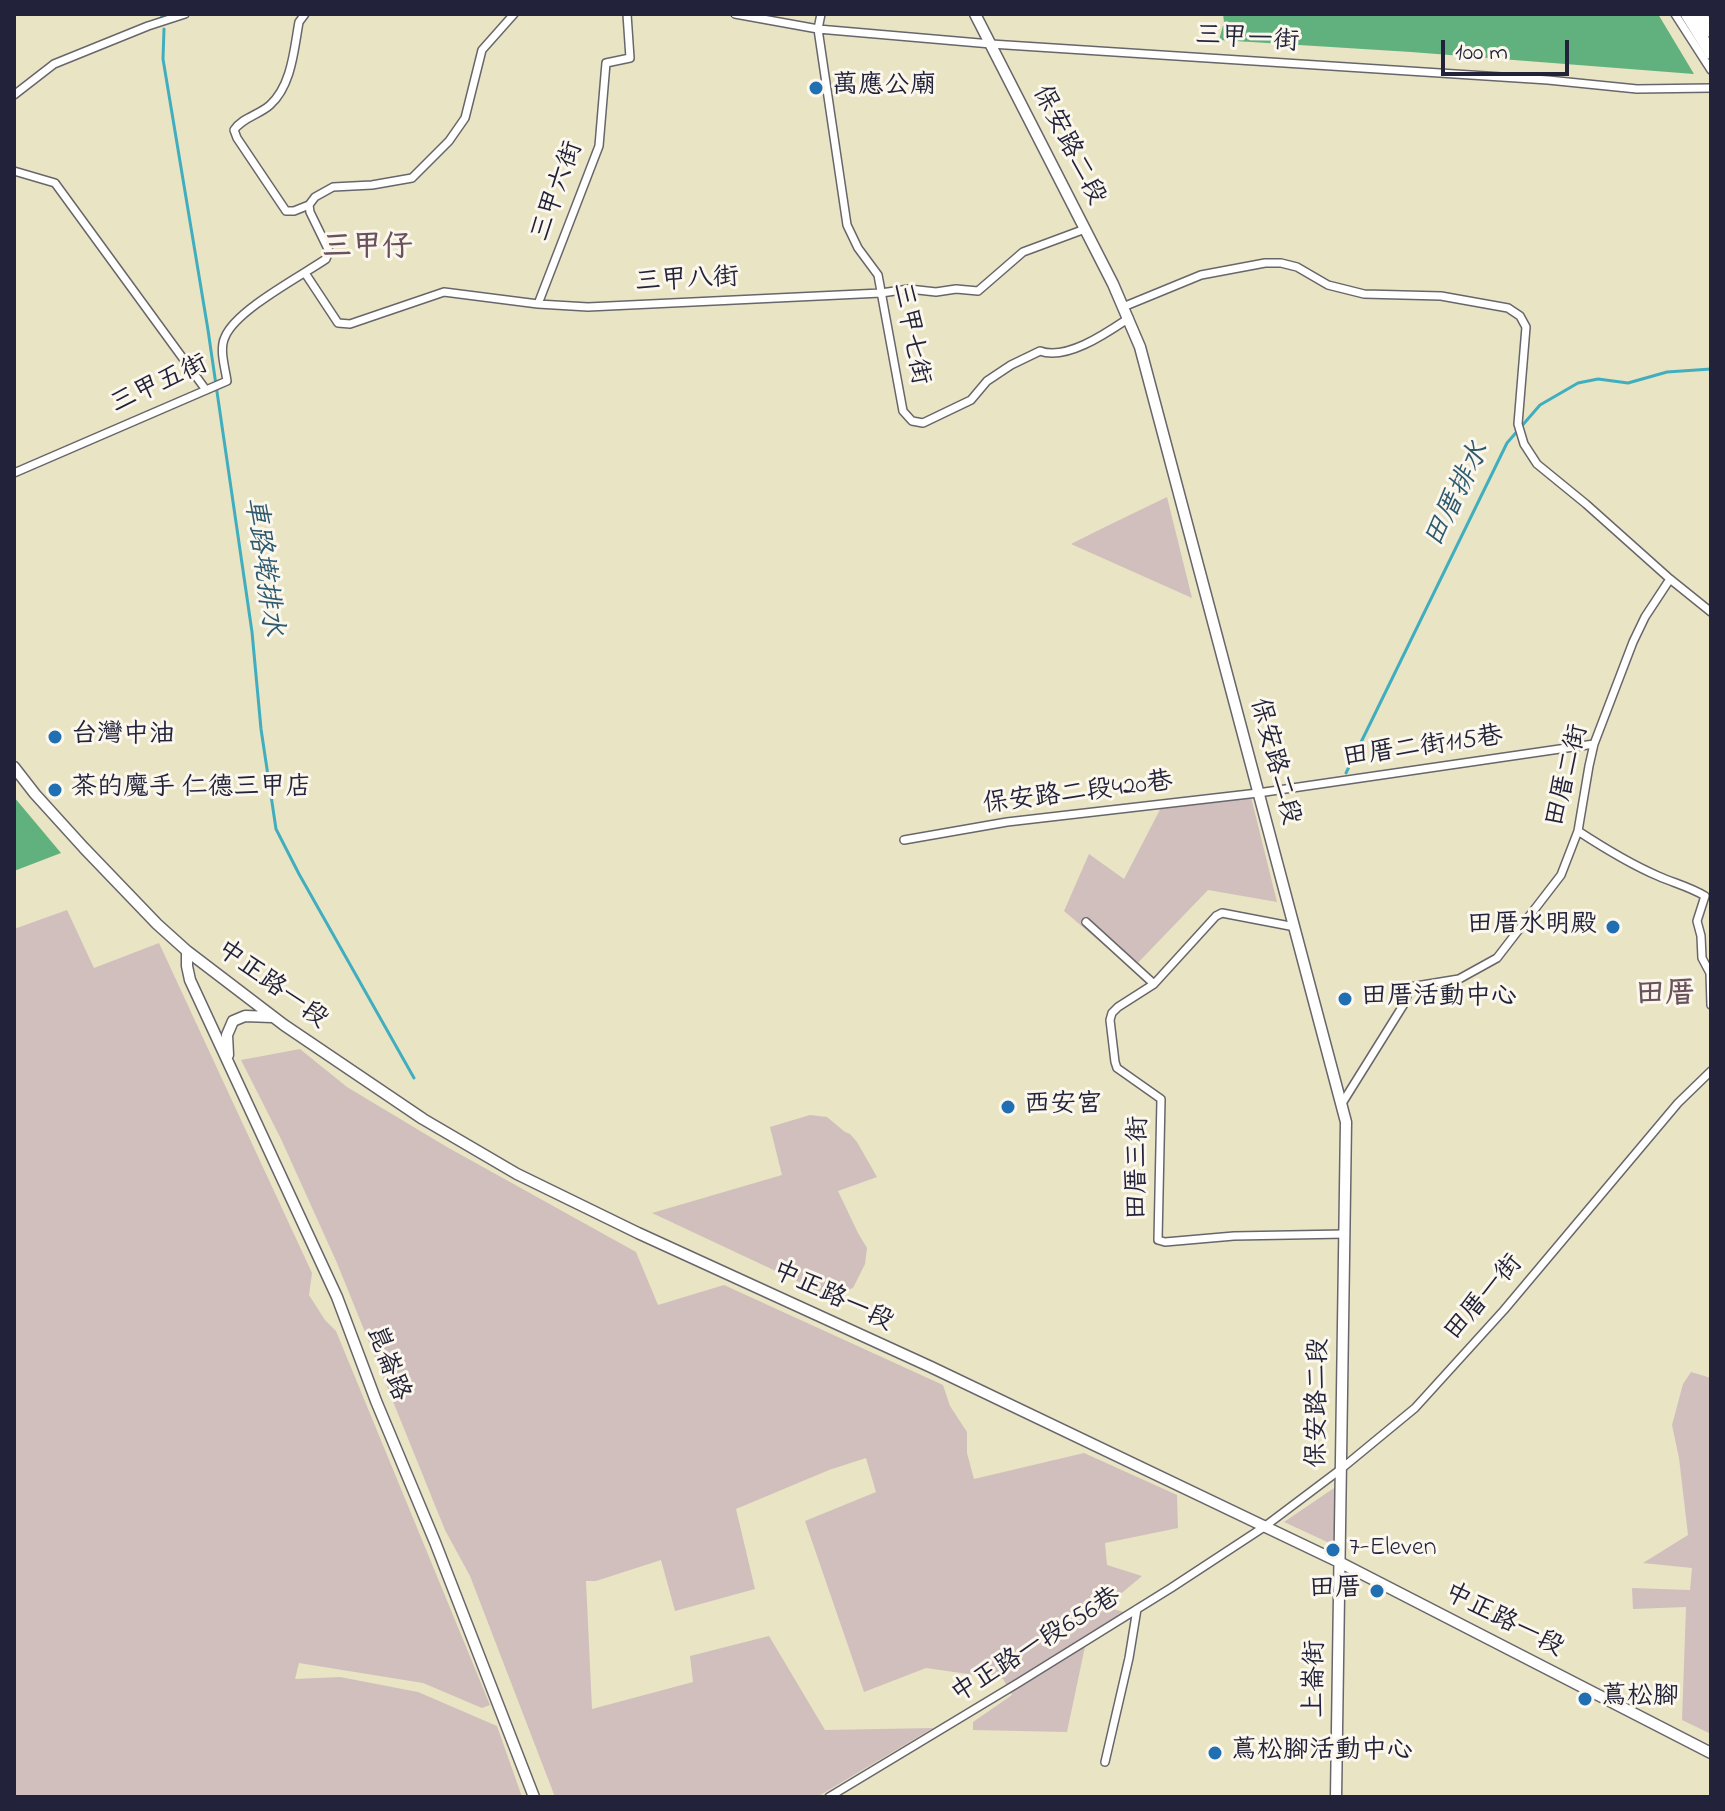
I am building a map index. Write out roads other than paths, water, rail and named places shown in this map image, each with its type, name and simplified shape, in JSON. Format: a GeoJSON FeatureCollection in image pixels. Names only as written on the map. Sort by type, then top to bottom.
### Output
{"type":"FeatureCollection","features":[{"type":"Feature","properties":{"kind":"highway"},"geometry":{"type":"LineString","coordinates":[[1687,14],[1711,53]]}},
{"type":"Feature","properties":{"kind":"highway"},"geometry":{"type":"LineString","coordinates":[[1700,14],[1711,31]]}},
{"type":"Feature","properties":{"kind":"street"},"geometry":{"type":"LineString","coordinates":[[14,95],[54,64],[185,14]]}},
{"type":"Feature","properties":{"kind":"street"},"geometry":{"type":"LineString","coordinates":[[305,14],[299,22],[286,84],[273,103],[240,122],[234,130],[286,211],[309,205],[315,197],[333,187],[372,185],[412,178],[449,141],[465,118],[482,50],[514,14]]}},
{"type":"Feature","properties":{"kind":"street","name":"三甲六街"},"geometry":{"type":"LineString","coordinates":[[538,304],[599,146],[606,63],[630,58],[627,14]]}},
{"type":"Feature","properties":{"kind":"street","name":"三甲一街"},"geometry":{"type":"LineString","coordinates":[[735,14],[818,29],[991,44],[1548,80],[1637,89],[1711,88]]}},
{"type":"Feature","properties":{"kind":"street","name":"三甲七街"},"geometry":{"type":"LineString","coordinates":[[821,14],[818,29],[847,225],[858,248],[878,275],[903,411],[912,421],[923,423],[971,400],[987,381],[1040,351],[1047,354],[1076,350],[1129,318]]}},
{"type":"Feature","properties":{"kind":"street","name":"保安路二段"},"geometry":{"type":"LineString","coordinates":[[975,14],[1085,229],[1140,347],[1346,1122],[1341,1563]]}},
{"type":"Feature","properties":{"kind":"street"},"geometry":{"type":"LineString","coordinates":[[1675,14],[1711,70]]}},
{"type":"Feature","properties":{"kind":"street"},"geometry":{"type":"LineString","coordinates":[[14,171],[55,183],[206,390]]}},
{"type":"Feature","properties":{"kind":"street","name":"三甲五街"},"geometry":{"type":"LineString","coordinates":[[14,473],[227,381],[222,348],[225,335],[245,313],[326,259],[329,251],[309,205]]}},
{"type":"Feature","properties":{"kind":"street","name":"三甲八街"},"geometry":{"type":"LineString","coordinates":[[305,273],[338,323],[350,324],[444,292],[588,307],[881,293],[909,289],[978,291],[1023,252],[1085,229]]}},
{"type":"Feature","properties":{"kind":"street"},"geometry":{"type":"LineString","coordinates":[[1123,307],[1201,275],[1281,263],[1297,267],[1328,285],[1364,294],[1441,296],[1508,308],[1520,316],[1526,327],[1519,427],[1524,444],[1537,464],[1711,612]]}},
{"type":"Feature","properties":{"kind":"street","name":"田厝二街"},"geometry":{"type":"LineString","coordinates":[[1341,1105],[1404,1004],[1410,987],[1459,979],[1497,958],[1561,875],[1578,831],[1594,744],[1633,642],[1670,579]]}},
{"type":"Feature","properties":{"kind":"street","name":"田厝二街115巷"},"geometry":{"type":"LineString","coordinates":[[1258,793],[1594,744]]}},
{"type":"Feature","properties":{"kind":"street","name":"中正路一段"},"geometry":{"type":"LineString","coordinates":[[14,767],[84,848],[187,951],[273,1017],[423,1119],[517,1174],[1341,1563],[1711,1753]]}},
{"type":"Feature","properties":{"kind":"street","name":"保安路二段420巷"},"geometry":{"type":"LineString","coordinates":[[904,840],[1007,822],[1258,793]]}},
{"type":"Feature","properties":{"kind":"street"},"geometry":{"type":"LineString","coordinates":[[1578,831],[1622,858],[1705,896],[1697,921],[1702,958],[1710,973],[1711,1005]]}},
{"type":"Feature","properties":{"kind":"street","name":"田厝三街"},"geometry":{"type":"LineString","coordinates":[[1295,927],[1222,913],[1216,916],[1154,984],[1112,1013],[1110,1020],[1117,1068],[1161,1099],[1158,1240],[1345,1234]]}},
{"type":"Feature","properties":{"kind":"street"},"geometry":{"type":"LineString","coordinates":[[1086,922],[1154,984]]}},
{"type":"Feature","properties":{"kind":"street","name":"崑崙路"},"geometry":{"type":"LineString","coordinates":[[187,951],[190,980],[337,1297],[534,1797]]}},
{"type":"Feature","properties":{"kind":"street"},"geometry":{"type":"LineString","coordinates":[[228,1061],[227,1035],[233,1021],[245,1016],[273,1017]]}},
{"type":"Feature","properties":{"kind":"street","name":"田厝一街"},"geometry":{"type":"LineString","coordinates":[[1264,1527],[1415,1408],[1504,1310],[1678,1103],[1711,1071]]}},
{"type":"Feature","properties":{"kind":"street","name":"中正路一段656巷"},"geometry":{"type":"LineString","coordinates":[[829,1797],[1137,1609],[1264,1527]]}},
{"type":"Feature","properties":{"kind":"street","name":"上崙街"},"geometry":{"type":"LineString","coordinates":[[1336,1797],[1341,1563]]}},
{"type":"Feature","properties":{"kind":"street"},"geometry":{"type":"LineString","coordinates":[[1105,1762],[1137,1609]]}},
{"type":"Feature","properties":{"kind":"waterway","name":"車路墘排水"},"geometry":{"type":"LineString","coordinates":[[164,29],[163,59],[208,330],[252,632],[261,729],[276,829],[414,1078]]}},
{"type":"Feature","properties":{"kind":"waterway","name":"田厝排水"},"geometry":{"type":"LineString","coordinates":[[1346,773],[1507,443],[1540,405],[1578,383],[1598,379],[1628,383],[1667,372],[1711,369]]}},
{"type":"Feature","properties":{"kind":"place","name":"萬應公廟"},"geometry":{"type":"Point","coordinates":[816,88]}},
{"type":"Feature","properties":{"kind":"place","name":"台灣中油"},"geometry":{"type":"Point","coordinates":[55,737]}},
{"type":"Feature","properties":{"kind":"place","name":"茶的魔手 仁德三甲店"},"geometry":{"type":"Point","coordinates":[55,790]}},
{"type":"Feature","properties":{"kind":"place","name":"田厝水明殿"},"geometry":{"type":"Point","coordinates":[1613,927]}},
{"type":"Feature","properties":{"kind":"place","name":"田厝活動中心"},"geometry":{"type":"Point","coordinates":[1345,999]}},
{"type":"Feature","properties":{"kind":"place","name":"西安宮"},"geometry":{"type":"Point","coordinates":[1008,1107]}},
{"type":"Feature","properties":{"kind":"place","name":"7-Eleven"},"geometry":{"type":"Point","coordinates":[1333,1550]}},
{"type":"Feature","properties":{"kind":"place","name":"田厝"},"geometry":{"type":"Point","coordinates":[1377,1591]}},
{"type":"Feature","properties":{"kind":"place","name":"蔦松腳"},"geometry":{"type":"Point","coordinates":[1585,1699]}},
{"type":"Feature","properties":{"kind":"place","name":"蔦松腳活動中心"},"geometry":{"type":"Point","coordinates":[1215,1753]}},
{"type":"Feature","properties":{"kind":"district","name":"三甲仔"},"geometry":{"type":"Point","coordinates":[367,250]}},
{"type":"Feature","properties":{"kind":"district","name":"田厝"},"geometry":{"type":"Point","coordinates":[1665,997]}}]}
